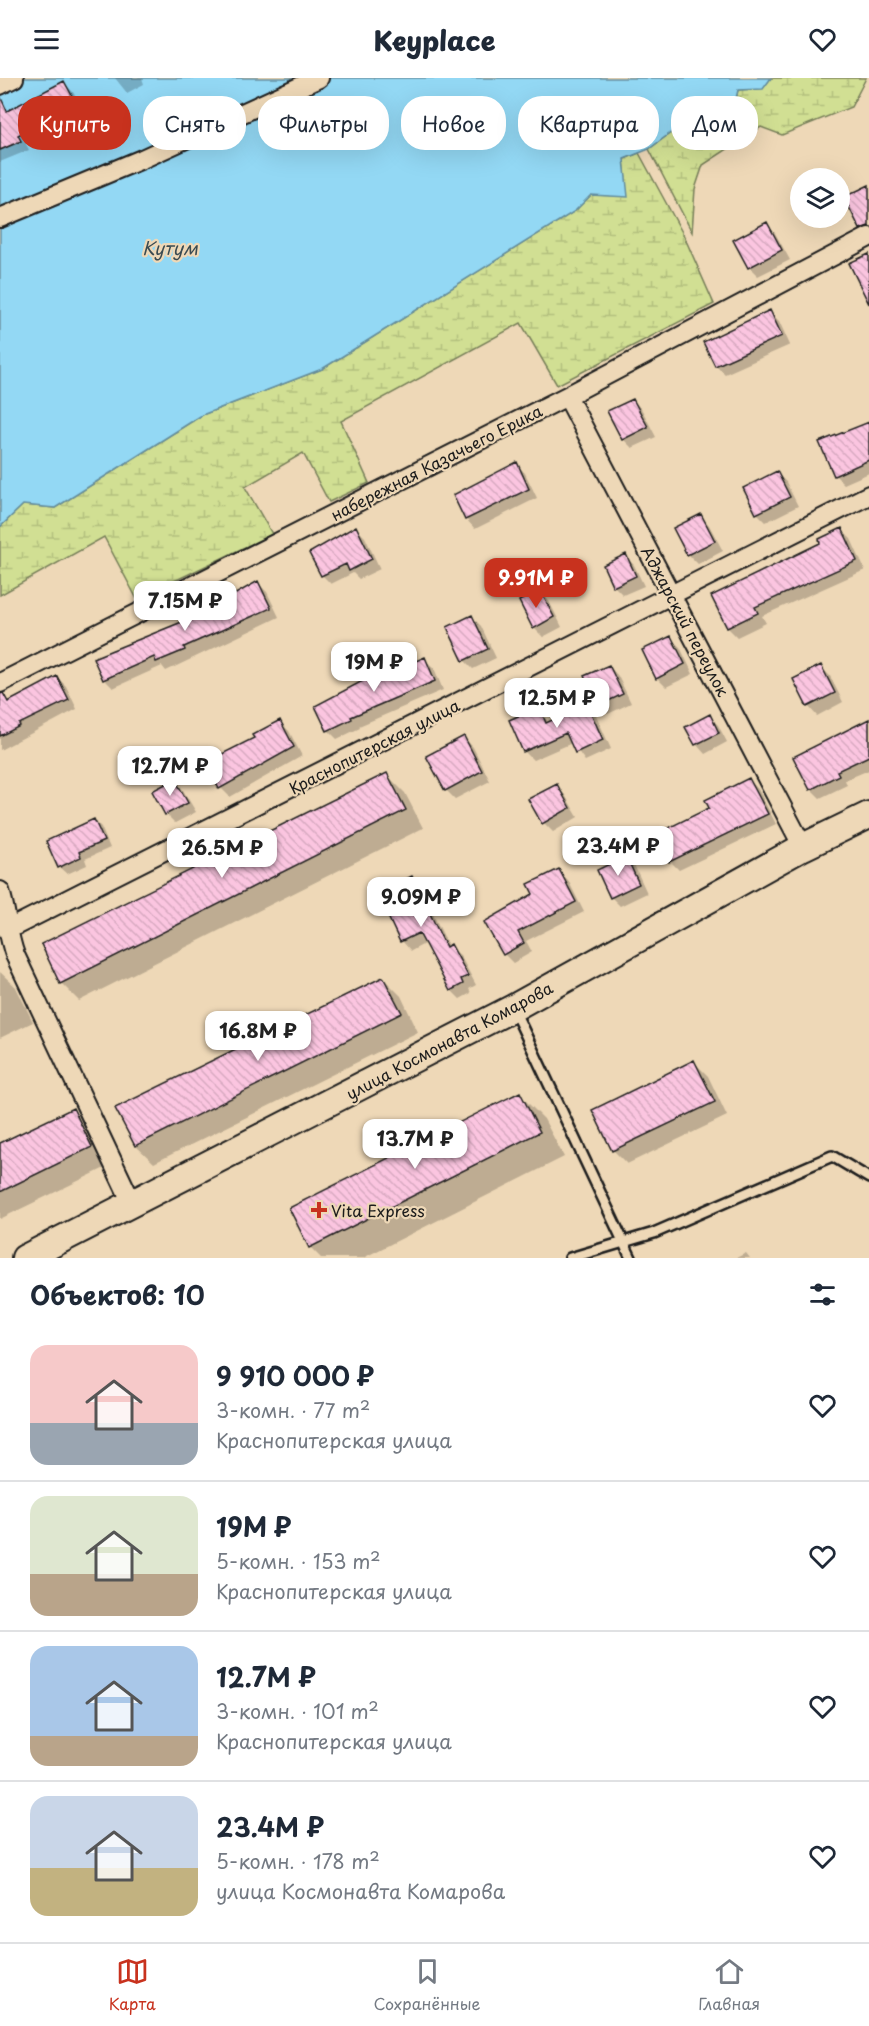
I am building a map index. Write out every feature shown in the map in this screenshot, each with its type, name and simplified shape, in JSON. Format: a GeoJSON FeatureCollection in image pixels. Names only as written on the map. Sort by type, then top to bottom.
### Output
{"type":"FeatureCollection","features":[{"type":"Feature","properties":{"kind":"main road","name":"улица Космонавта Комарова"},"geometry":{"type":"LineString","coordinates":[[25,1258],[513,1008],[803,847],[869,815]]}},
{"type":"Feature","properties":{"kind":"street"},"geometry":{"type":"LineString","coordinates":[[0,86],[14,78]]}},
{"type":"Feature","properties":{"kind":"street"},"geometry":{"type":"LineString","coordinates":[[0,218],[142,159],[319,78]]}},
{"type":"Feature","properties":{"kind":"street","name":"набережная Казачьего Ерика"},"geometry":{"type":"LineString","coordinates":[[0,683],[567,396],[869,237]]}},
{"type":"Feature","properties":{"kind":"street","name":"Аджарский переулок"},"geometry":{"type":"LineString","coordinates":[[567,396],[803,847]]}},
{"type":"Feature","properties":{"kind":"street","name":"Краснопитерская улица"},"geometry":{"type":"LineString","coordinates":[[7,930],[673,596],[869,495]]}},
{"type":"Feature","properties":{"kind":"street"},"geometry":{"type":"LineString","coordinates":[[0,891],[5,906],[7,930],[19,964],[132,1203]]}},
{"type":"Feature","properties":{"kind":"lane"},"geometry":{"type":"LineString","coordinates":[[513,1008],[631,1258]]}},
{"type":"Feature","properties":{"kind":"lane"},"geometry":{"type":"LineString","coordinates":[[570,1258],[662,1230],[832,1156],[869,1178]]}},
{"type":"Feature","properties":{"kind":"green space"},"geometry":{"type":"Polygon","coordinates":[[[771,78],[866,78],[851,107],[782,135],[761,127],[758,129],[758,96],[737,96],[738,90],[763,88],[771,78]]]}},
{"type":"Feature","properties":{"kind":"green space"},"geometry":{"type":"Polygon","coordinates":[[[671,133],[671,150],[726,150],[703,165],[695,189],[692,232],[650,150],[659,150],[659,142],[671,133]]]}},
{"type":"Feature","properties":{"kind":"green space"},"geometry":{"type":"Polygon","coordinates":[[[639,153],[684,236],[714,304],[557,385],[521,323],[341,421],[369,483],[329,502],[303,453],[245,487],[272,534],[137,599],[104,537],[0,595],[0,527],[23,505],[55,508],[202,415],[322,369],[575,211],[591,195],[627,196],[624,159],[639,153]]]}},
{"type":"Feature","properties":{"kind":"water","name":"Кутум"},"geometry":{"type":"Polygon","coordinates":[[[0,78],[771,78],[763,89],[738,90],[737,96],[671,96],[671,133],[659,142],[659,96],[518,96],[518,150],[646,150],[624,159],[628,197],[591,195],[575,211],[322,369],[202,415],[55,508],[23,505],[0,527],[0,78]]]}},
{"type":"Feature","properties":{"kind":"building"},"geometry":{"type":"Polygon","coordinates":[[[64,81],[72,96],[36,96],[64,81]]]}},
{"type":"Feature","properties":{"kind":"building"},"geometry":{"type":"Polygon","coordinates":[[[0,96],[7,111],[18,105],[18,142],[0,150],[0,96]]]}},
{"type":"Feature","properties":{"kind":"building"},"geometry":{"type":"Polygon","coordinates":[[[869,185],[869,226],[860,229],[850,209],[850,194],[869,185]]]}},
{"type":"Feature","properties":{"kind":"building"},"geometry":{"type":"Polygon","coordinates":[[[767,222],[782,250],[748,268],[733,240],[767,222]]]}},
{"type":"Feature","properties":{"kind":"building"},"geometry":{"type":"Polygon","coordinates":[[[869,254],[869,304],[849,263],[869,254]]]}},
{"type":"Feature","properties":{"kind":"building"},"geometry":{"type":"Polygon","coordinates":[[[770,310],[782,336],[715,366],[703,342],[770,310]]]}},
{"type":"Feature","properties":{"kind":"building"},"geometry":{"type":"Polygon","coordinates":[[[633,399],[648,427],[622,440],[607,411],[633,399]]]}},
{"type":"Feature","properties":{"kind":"building"},"geometry":{"type":"Polygon","coordinates":[[[869,422],[869,460],[834,476],[819,442],[869,422]]]}},
{"type":"Feature","properties":{"kind":"building"},"geometry":{"type":"Polygon","coordinates":[[[517,462],[529,489],[465,520],[453,495],[517,462]]]}},
{"type":"Feature","properties":{"kind":"building"},"geometry":{"type":"Polygon","coordinates":[[[777,471],[790,497],[756,514],[743,488],[777,471]]]}},
{"type":"Feature","properties":{"kind":"building"},"geometry":{"type":"Polygon","coordinates":[[[701,514],[715,541],[687,555],[673,528],[701,514]]]}},
{"type":"Feature","properties":{"kind":"building"},"geometry":{"type":"Polygon","coordinates":[[[356,526],[372,559],[349,571],[346,564],[321,576],[309,553],[356,526]]]}},
{"type":"Feature","properties":{"kind":"building"},"geometry":{"type":"Polygon","coordinates":[[[842,528],[857,561],[755,607],[758,613],[727,628],[711,596],[820,543],[819,539],[842,528]]]}},
{"type":"Feature","properties":{"kind":"building"},"geometry":{"type":"Polygon","coordinates":[[[626,554],[636,576],[613,587],[603,565],[626,554]]]}},
{"type":"Feature","properties":{"kind":"building"},"geometry":{"type":"Polygon","coordinates":[[[258,581],[271,608],[184,647],[185,650],[156,662],[154,657],[103,680],[93,658],[199,615],[258,581]]]}},
{"type":"Feature","properties":{"kind":"building"},"geometry":{"type":"Polygon","coordinates":[[[540,590],[554,617],[533,629],[519,601],[540,590]]]}},
{"type":"Feature","properties":{"kind":"building"},"geometry":{"type":"Polygon","coordinates":[[[472,615],[488,649],[463,661],[447,627],[472,615]]]}},
{"type":"Feature","properties":{"kind":"building"},"geometry":{"type":"Polygon","coordinates":[[[671,636],[685,664],[656,679],[642,650],[671,636]]]}},
{"type":"Feature","properties":{"kind":"building"},"geometry":{"type":"Polygon","coordinates":[[[425,657],[435,681],[351,717],[352,719],[327,731],[315,706],[391,666],[393,671],[425,657]]]}},
{"type":"Feature","properties":{"kind":"building"},"geometry":{"type":"Polygon","coordinates":[[[609,665],[623,694],[598,706],[584,676],[609,665]]]}},
{"type":"Feature","properties":{"kind":"building"},"geometry":{"type":"Polygon","coordinates":[[[821,665],[835,693],[807,707],[793,679],[821,665]]]}},
{"type":"Feature","properties":{"kind":"building"},"geometry":{"type":"Polygon","coordinates":[[[57,676],[69,700],[19,724],[20,726],[0,736],[0,694],[3,693],[8,702],[57,676]]]}},
{"type":"Feature","properties":{"kind":"building"},"geometry":{"type":"Polygon","coordinates":[[[587,704],[603,740],[575,753],[566,733],[523,752],[509,720],[539,707],[546,723],[587,704]]]}},
{"type":"Feature","properties":{"kind":"building"},"geometry":{"type":"Polygon","coordinates":[[[710,714],[719,733],[695,745],[685,727],[710,714]]]}},
{"type":"Feature","properties":{"kind":"building"},"geometry":{"type":"Polygon","coordinates":[[[869,719],[869,756],[837,771],[839,775],[810,790],[793,757],[869,719]]]}},
{"type":"Feature","properties":{"kind":"building"},"geometry":{"type":"Polygon","coordinates":[[[280,720],[294,747],[219,789],[206,762],[254,738],[252,735],[280,720]]]}},
{"type":"Feature","properties":{"kind":"building"},"geometry":{"type":"Polygon","coordinates":[[[464,736],[482,771],[445,791],[426,756],[464,736]]]}},
{"type":"Feature","properties":{"kind":"building"},"geometry":{"type":"Polygon","coordinates":[[[387,773],[406,810],[60,984],[41,944],[387,773]]]}},
{"type":"Feature","properties":{"kind":"building"},"geometry":{"type":"Polygon","coordinates":[[[749,778],[768,814],[669,862],[656,834],[709,808],[705,800],[749,778]]]}},
{"type":"Feature","properties":{"kind":"building"},"geometry":{"type":"Polygon","coordinates":[[[175,779],[188,803],[165,815],[152,791],[175,779]]]}},
{"type":"Feature","properties":{"kind":"building"},"geometry":{"type":"Polygon","coordinates":[[[557,784],[570,808],[542,824],[528,799],[557,784]]]}},
{"type":"Feature","properties":{"kind":"building"},"geometry":{"type":"Polygon","coordinates":[[[94,819],[104,841],[79,852],[81,857],[58,868],[46,841],[94,819]]]}},
{"type":"Feature","properties":{"kind":"building"},"geometry":{"type":"Polygon","coordinates":[[[626,856],[639,884],[610,898],[597,870],[626,856]]]}},
{"type":"Feature","properties":{"kind":"building"},"geometry":{"type":"Polygon","coordinates":[[[559,869],[576,902],[518,932],[524,943],[503,955],[484,922],[533,894],[528,884],[559,869]]]}},
{"type":"Feature","properties":{"kind":"building"},"geometry":{"type":"Polygon","coordinates":[[[412,876],[446,947],[451,944],[468,976],[461,979],[463,984],[450,991],[419,933],[400,942],[377,893],[412,876]]]}},
{"type":"Feature","properties":{"kind":"building"},"geometry":{"type":"Polygon","coordinates":[[[383,977],[402,1013],[135,1146],[115,1108],[383,977]]]}},
{"type":"Feature","properties":{"kind":"building"},"geometry":{"type":"Polygon","coordinates":[[[694,1060],[715,1102],[612,1151],[592,1110],[694,1060]]]}},
{"type":"Feature","properties":{"kind":"building"},"geometry":{"type":"Polygon","coordinates":[[[520,1092],[540,1132],[309,1248],[289,1208],[520,1092]]]}},
{"type":"Feature","properties":{"kind":"building"},"geometry":{"type":"Polygon","coordinates":[[[73,1108],[92,1147],[0,1192],[0,1143],[73,1108]]]}},
{"type":"Feature","properties":{"kind":"place","name":"Vita Express"},"geometry":{"type":"Point","coordinates":[319,1210]}}]}
